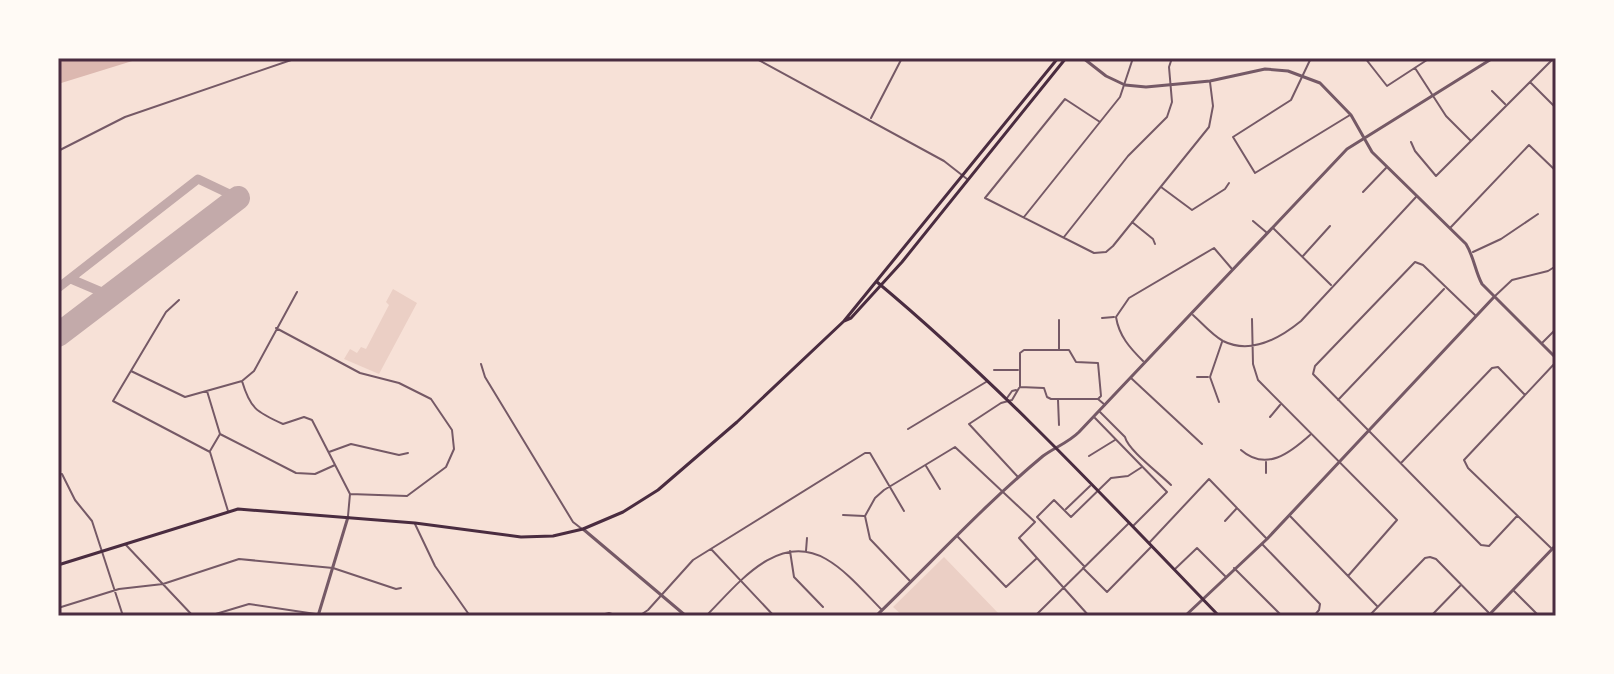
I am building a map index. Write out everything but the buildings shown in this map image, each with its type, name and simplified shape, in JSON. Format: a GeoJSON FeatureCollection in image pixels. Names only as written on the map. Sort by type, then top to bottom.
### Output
{"type":"FeatureCollection","features":[{"type":"Feature","properties":{"kind":"main road"},"geometry":{"type":"LineString","coordinates":[[879,284],[1058,58]]}},
{"type":"Feature","properties":{"kind":"main road"},"geometry":{"type":"LineString","coordinates":[[58,565],[228,511],[246,509],[415,523],[521,537],[544,537],[583,529],[623,512],[658,490],[748,412],[844,321],[851,318],[1066,58]]}},
{"type":"Feature","properties":{"kind":"main road"},"geometry":{"type":"LineString","coordinates":[[879,284],[1006,400],[1219,616]]}},
{"type":"Feature","properties":{"kind":"street"},"geometry":{"type":"LineString","coordinates":[[58,151],[125,117],[297,58]]}},
{"type":"Feature","properties":{"kind":"street"},"geometry":{"type":"LineString","coordinates":[[755,58],[944,161],[968,180]]}},
{"type":"Feature","properties":{"kind":"street"},"geometry":{"type":"LineString","coordinates":[[870,119],[902,58]]}},
{"type":"Feature","properties":{"kind":"street"},"geometry":{"type":"LineString","coordinates":[[1083,58],[1106,76],[1125,85],[1146,87],[1210,81],[1265,69],[1288,71],[1320,83],[1351,115],[1372,152],[1451,228],[1472,253],[1475,272],[1494,297],[1556,360],[1464,460],[1468,468],[1552,549]]}},
{"type":"Feature","properties":{"kind":"street"},"geometry":{"type":"LineString","coordinates":[[1024,217],[1120,97],[1133,58]]}},
{"type":"Feature","properties":{"kind":"street"},"geometry":{"type":"LineString","coordinates":[[1064,238],[1128,156],[1167,117],[1172,102],[1169,67],[1172,58]]}},
{"type":"Feature","properties":{"kind":"street"},"geometry":{"type":"LineString","coordinates":[[1311,58],[1291,100],[1233,137],[1255,173],[1351,115]]}},
{"type":"Feature","properties":{"kind":"street"},"geometry":{"type":"LineString","coordinates":[[1365,58],[1387,86],[1430,58]]}},
{"type":"Feature","properties":{"kind":"street"},"geometry":{"type":"LineString","coordinates":[[876,616],[1019,478],[1074,438],[1347,149],[1493,58]]}},
{"type":"Feature","properties":{"kind":"street"},"geometry":{"type":"LineString","coordinates":[[1411,142],[1436,176],[1554,58]]}},
{"type":"Feature","properties":{"kind":"street"},"geometry":{"type":"LineString","coordinates":[[1415,68],[1446,116],[1471,141]]}},
{"type":"Feature","properties":{"kind":"street"},"geometry":{"type":"LineString","coordinates":[[1100,122],[1065,99],[985,198],[1094,253],[1106,252],[1209,127],[1213,106],[1210,81]]}},
{"type":"Feature","properties":{"kind":"street"},"geometry":{"type":"LineString","coordinates":[[1529,81],[1556,108]]}},
{"type":"Feature","properties":{"kind":"street"},"geometry":{"type":"LineString","coordinates":[[1492,91],[1506,105]]}},
{"type":"Feature","properties":{"kind":"street"},"geometry":{"type":"LineString","coordinates":[[1451,228],[1529,145],[1556,171]]}},
{"type":"Feature","properties":{"kind":"street"},"geometry":{"type":"LineString","coordinates":[[1363,192],[1387,167]]}},
{"type":"Feature","properties":{"kind":"street"},"geometry":{"type":"LineString","coordinates":[[1160,186],[1192,210],[1225,189],[1229,183]]}},
{"type":"Feature","properties":{"kind":"street"},"geometry":{"type":"LineString","coordinates":[[1193,315],[1223,341],[1253,346],[1284,335],[1301,321],[1417,196]]}},
{"type":"Feature","properties":{"kind":"street"},"geometry":{"type":"LineString","coordinates":[[1472,253],[1501,239],[1538,214]]}},
{"type":"Feature","properties":{"kind":"street"},"geometry":{"type":"LineString","coordinates":[[1131,221],[1155,244]]}},
{"type":"Feature","properties":{"kind":"street"},"geometry":{"type":"LineString","coordinates":[[1253,221],[1267,233]]}},
{"type":"Feature","properties":{"kind":"street"},"geometry":{"type":"LineString","coordinates":[[1302,257],[1330,226]]}},
{"type":"Feature","properties":{"kind":"street"},"geometry":{"type":"LineString","coordinates":[[1272,227],[1332,286]]}},
{"type":"Feature","properties":{"kind":"street"},"geometry":{"type":"LineString","coordinates":[[1146,363],[1117,329],[1116,317],[1129,298],[1214,248],[1232,269]]}},
{"type":"Feature","properties":{"kind":"street"},"geometry":{"type":"LineString","coordinates":[[1476,316],[1420,263],[1414,262],[1315,366],[1313,372],[1315,379],[1481,545],[1489,546],[1517,516]]}},
{"type":"Feature","properties":{"kind":"street"},"geometry":{"type":"LineString","coordinates":[[1185,616],[1267,539],[1512,280],[1556,266]]}},
{"type":"Feature","properties":{"kind":"street"},"geometry":{"type":"LineString","coordinates":[[1337,401],[1446,287]]}},
{"type":"Feature","properties":{"kind":"street"},"geometry":{"type":"LineString","coordinates":[[130,371],[179,396],[188,397],[242,381],[254,371],[297,292]]}},
{"type":"Feature","properties":{"kind":"street"},"geometry":{"type":"LineString","coordinates":[[179,300],[166,312],[113,401],[210,452],[228,511]]}},
{"type":"Feature","properties":{"kind":"street"},"geometry":{"type":"LineString","coordinates":[[1102,318],[1116,317]]}},
{"type":"Feature","properties":{"kind":"street"},"geometry":{"type":"LineString","coordinates":[[1252,319],[1256,375],[1397,520],[1348,576]]}},
{"type":"Feature","properties":{"kind":"street"},"geometry":{"type":"LineString","coordinates":[[1059,320],[1059,350]]}},
{"type":"Feature","properties":{"kind":"street"},"geometry":{"type":"LineString","coordinates":[[276,328],[360,373],[395,382],[431,399],[452,430],[452,456],[442,472],[411,493],[403,497],[350,494]]}},
{"type":"Feature","properties":{"kind":"street"},"geometry":{"type":"LineString","coordinates":[[1542,344],[1556,329]]}},
{"type":"Feature","properties":{"kind":"street"},"geometry":{"type":"LineString","coordinates":[[1219,402],[1210,377],[1223,341]]}},
{"type":"Feature","properties":{"kind":"street"},"geometry":{"type":"LineString","coordinates":[[1018,388],[1021,351],[1071,350],[1076,362],[1100,364],[1099,397],[1106,404]]}},
{"type":"Feature","properties":{"kind":"street"},"geometry":{"type":"LineString","coordinates":[[481,364],[485,377],[573,522],[686,616]]}},
{"type":"Feature","properties":{"kind":"street"},"geometry":{"type":"LineString","coordinates":[[1400,464],[1492,368],[1498,367],[1525,395]]}},
{"type":"Feature","properties":{"kind":"street"},"geometry":{"type":"LineString","coordinates":[[994,370],[1019,370]]}},
{"type":"Feature","properties":{"kind":"street"},"geometry":{"type":"LineString","coordinates":[[1197,377],[1210,377]]}},
{"type":"Feature","properties":{"kind":"street"},"geometry":{"type":"LineString","coordinates":[[1131,378],[1202,444]]}},
{"type":"Feature","properties":{"kind":"street"},"geometry":{"type":"LineString","coordinates":[[242,381],[253,408],[283,424],[307,417],[350,494],[348,517],[319,614]]}},
{"type":"Feature","properties":{"kind":"street"},"geometry":{"type":"LineString","coordinates":[[908,429],[987,382]]}},
{"type":"Feature","properties":{"kind":"street"},"geometry":{"type":"LineString","coordinates":[[1019,478],[969,424],[1006,400],[1018,388],[1044,388],[1049,398],[1058,399],[1099,397]]}},
{"type":"Feature","properties":{"kind":"street"},"geometry":{"type":"LineString","coordinates":[[207,391],[220,434],[210,452]]}},
{"type":"Feature","properties":{"kind":"street"},"geometry":{"type":"LineString","coordinates":[[1058,399],[1059,425]]}},
{"type":"Feature","properties":{"kind":"street"},"geometry":{"type":"LineString","coordinates":[[1270,417],[1281,404]]}},
{"type":"Feature","properties":{"kind":"street"},"geometry":{"type":"LineString","coordinates":[[1099,411],[1143,461],[1149,462],[1171,485]]}},
{"type":"Feature","properties":{"kind":"street"},"geometry":{"type":"LineString","coordinates":[[1035,616],[1083,567],[1167,492],[1094,417]]}},
{"type":"Feature","properties":{"kind":"street"},"geometry":{"type":"LineString","coordinates":[[220,434],[296,473],[315,474],[335,465]]}},
{"type":"Feature","properties":{"kind":"street"},"geometry":{"type":"LineString","coordinates":[[1241,450],[1266,460],[1291,453],[1311,435]]}},
{"type":"Feature","properties":{"kind":"street"},"geometry":{"type":"LineString","coordinates":[[1089,456],[1115,439]]}},
{"type":"Feature","properties":{"kind":"street"},"geometry":{"type":"LineString","coordinates":[[328,452],[351,444],[399,455],[408,453]]}},
{"type":"Feature","properties":{"kind":"street"},"geometry":{"type":"LineString","coordinates":[[911,582],[870,539],[865,516],[875,498],[890,486],[955,447],[1035,522],[1019,538],[1089,616]]}},
{"type":"Feature","properties":{"kind":"street"},"geometry":{"type":"LineString","coordinates":[[639,616],[693,560],[865,453],[870,453],[904,511]]}},
{"type":"Feature","properties":{"kind":"street"},"geometry":{"type":"LineString","coordinates":[[1266,460],[1266,473]]}},
{"type":"Feature","properties":{"kind":"street"},"geometry":{"type":"LineString","coordinates":[[925,465],[940,489]]}},
{"type":"Feature","properties":{"kind":"street"},"geometry":{"type":"LineString","coordinates":[[1142,467],[1128,476],[1111,478],[1071,517],[1054,500],[1037,517],[1107,592],[1209,479],[1267,539]]}},
{"type":"Feature","properties":{"kind":"street"},"geometry":{"type":"LineString","coordinates":[[62,474],[75,500],[92,521],[123,616]]}},
{"type":"Feature","properties":{"kind":"street"},"geometry":{"type":"LineString","coordinates":[[1065,511],[1091,485]]}},
{"type":"Feature","properties":{"kind":"street"},"geometry":{"type":"LineString","coordinates":[[1225,521],[1237,508]]}},
{"type":"Feature","properties":{"kind":"street"},"geometry":{"type":"LineString","coordinates":[[843,515],[865,516]]}},
{"type":"Feature","properties":{"kind":"street"},"geometry":{"type":"LineString","coordinates":[[1289,515],[1378,607]]}},
{"type":"Feature","properties":{"kind":"street"},"geometry":{"type":"LineString","coordinates":[[415,523],[435,566],[470,616]]}},
{"type":"Feature","properties":{"kind":"street"},"geometry":{"type":"LineString","coordinates":[[958,536],[1006,587],[1037,557]]}},
{"type":"Feature","properties":{"kind":"street"},"geometry":{"type":"LineString","coordinates":[[806,551],[807,538]]}},
{"type":"Feature","properties":{"kind":"street"},"geometry":{"type":"LineString","coordinates":[[126,544],[193,616]]}},
{"type":"Feature","properties":{"kind":"street"},"geometry":{"type":"LineString","coordinates":[[1262,544],[1320,604],[1314,616]]}},
{"type":"Feature","properties":{"kind":"street"},"geometry":{"type":"LineString","coordinates":[[1369,616],[1425,558],[1430,557],[1436,559],[1489,615],[1556,545]]}},
{"type":"Feature","properties":{"kind":"street"},"geometry":{"type":"LineString","coordinates":[[710,548],[774,616]]}},
{"type":"Feature","properties":{"kind":"street"},"geometry":{"type":"LineString","coordinates":[[1174,570],[1197,548],[1225,576]]}},
{"type":"Feature","properties":{"kind":"street"},"geometry":{"type":"LineString","coordinates":[[706,616],[761,563],[790,550],[824,557],[882,610]]}},
{"type":"Feature","properties":{"kind":"street"},"geometry":{"type":"LineString","coordinates":[[790,550],[794,577],[823,607]]}},
{"type":"Feature","properties":{"kind":"street"},"geometry":{"type":"LineString","coordinates":[[58,608],[114,591],[163,584],[239,559],[333,568],[401,588]]}},
{"type":"Feature","properties":{"kind":"street"},"geometry":{"type":"LineString","coordinates":[[1234,568],[1282,616]]}},
{"type":"Feature","properties":{"kind":"street"},"geometry":{"type":"LineString","coordinates":[[1431,616],[1461,585]]}},
{"type":"Feature","properties":{"kind":"street"},"geometry":{"type":"LineString","coordinates":[[1513,590],[1539,616]]}},
{"type":"Feature","properties":{"kind":"street"},"geometry":{"type":"LineString","coordinates":[[209,616],[249,604],[329,616]]}},
{"type":"Feature","properties":{"kind":"street"},"geometry":{"type":"LineString","coordinates":[[597,616],[609,613],[618,616]]}},
{"type":"Feature","properties":{"kind":"shaded area"},"geometry":{"type":"Polygon","coordinates":[[[58,58],[142,58],[58,84],[58,58]]]}},
{"type":"Feature","properties":{"kind":"shaded area"},"geometry":{"type":"Polygon","coordinates":[[[393,289],[417,303],[379,374],[344,359],[350,349],[357,353],[361,347],[366,349],[389,305],[386,302],[393,289]]]}},
{"type":"Feature","properties":{"kind":"shaded area"},"geometry":{"type":"Polygon","coordinates":[[[944,557],[1001,616],[903,616],[893,607],[944,557]]]}},
{"type":"Feature","properties":{"kind":"taxiway"},"geometry":{"type":"LineString","coordinates":[[58,288],[198,179],[238,198]]}},
{"type":"Feature","properties":{"kind":"taxiway"},"geometry":{"type":"LineString","coordinates":[[71,279],[111,296]]}},
{"type":"Feature","properties":{"kind":"runway"},"geometry":{"type":"LineString","coordinates":[[58,335],[238,198]]}}]}
